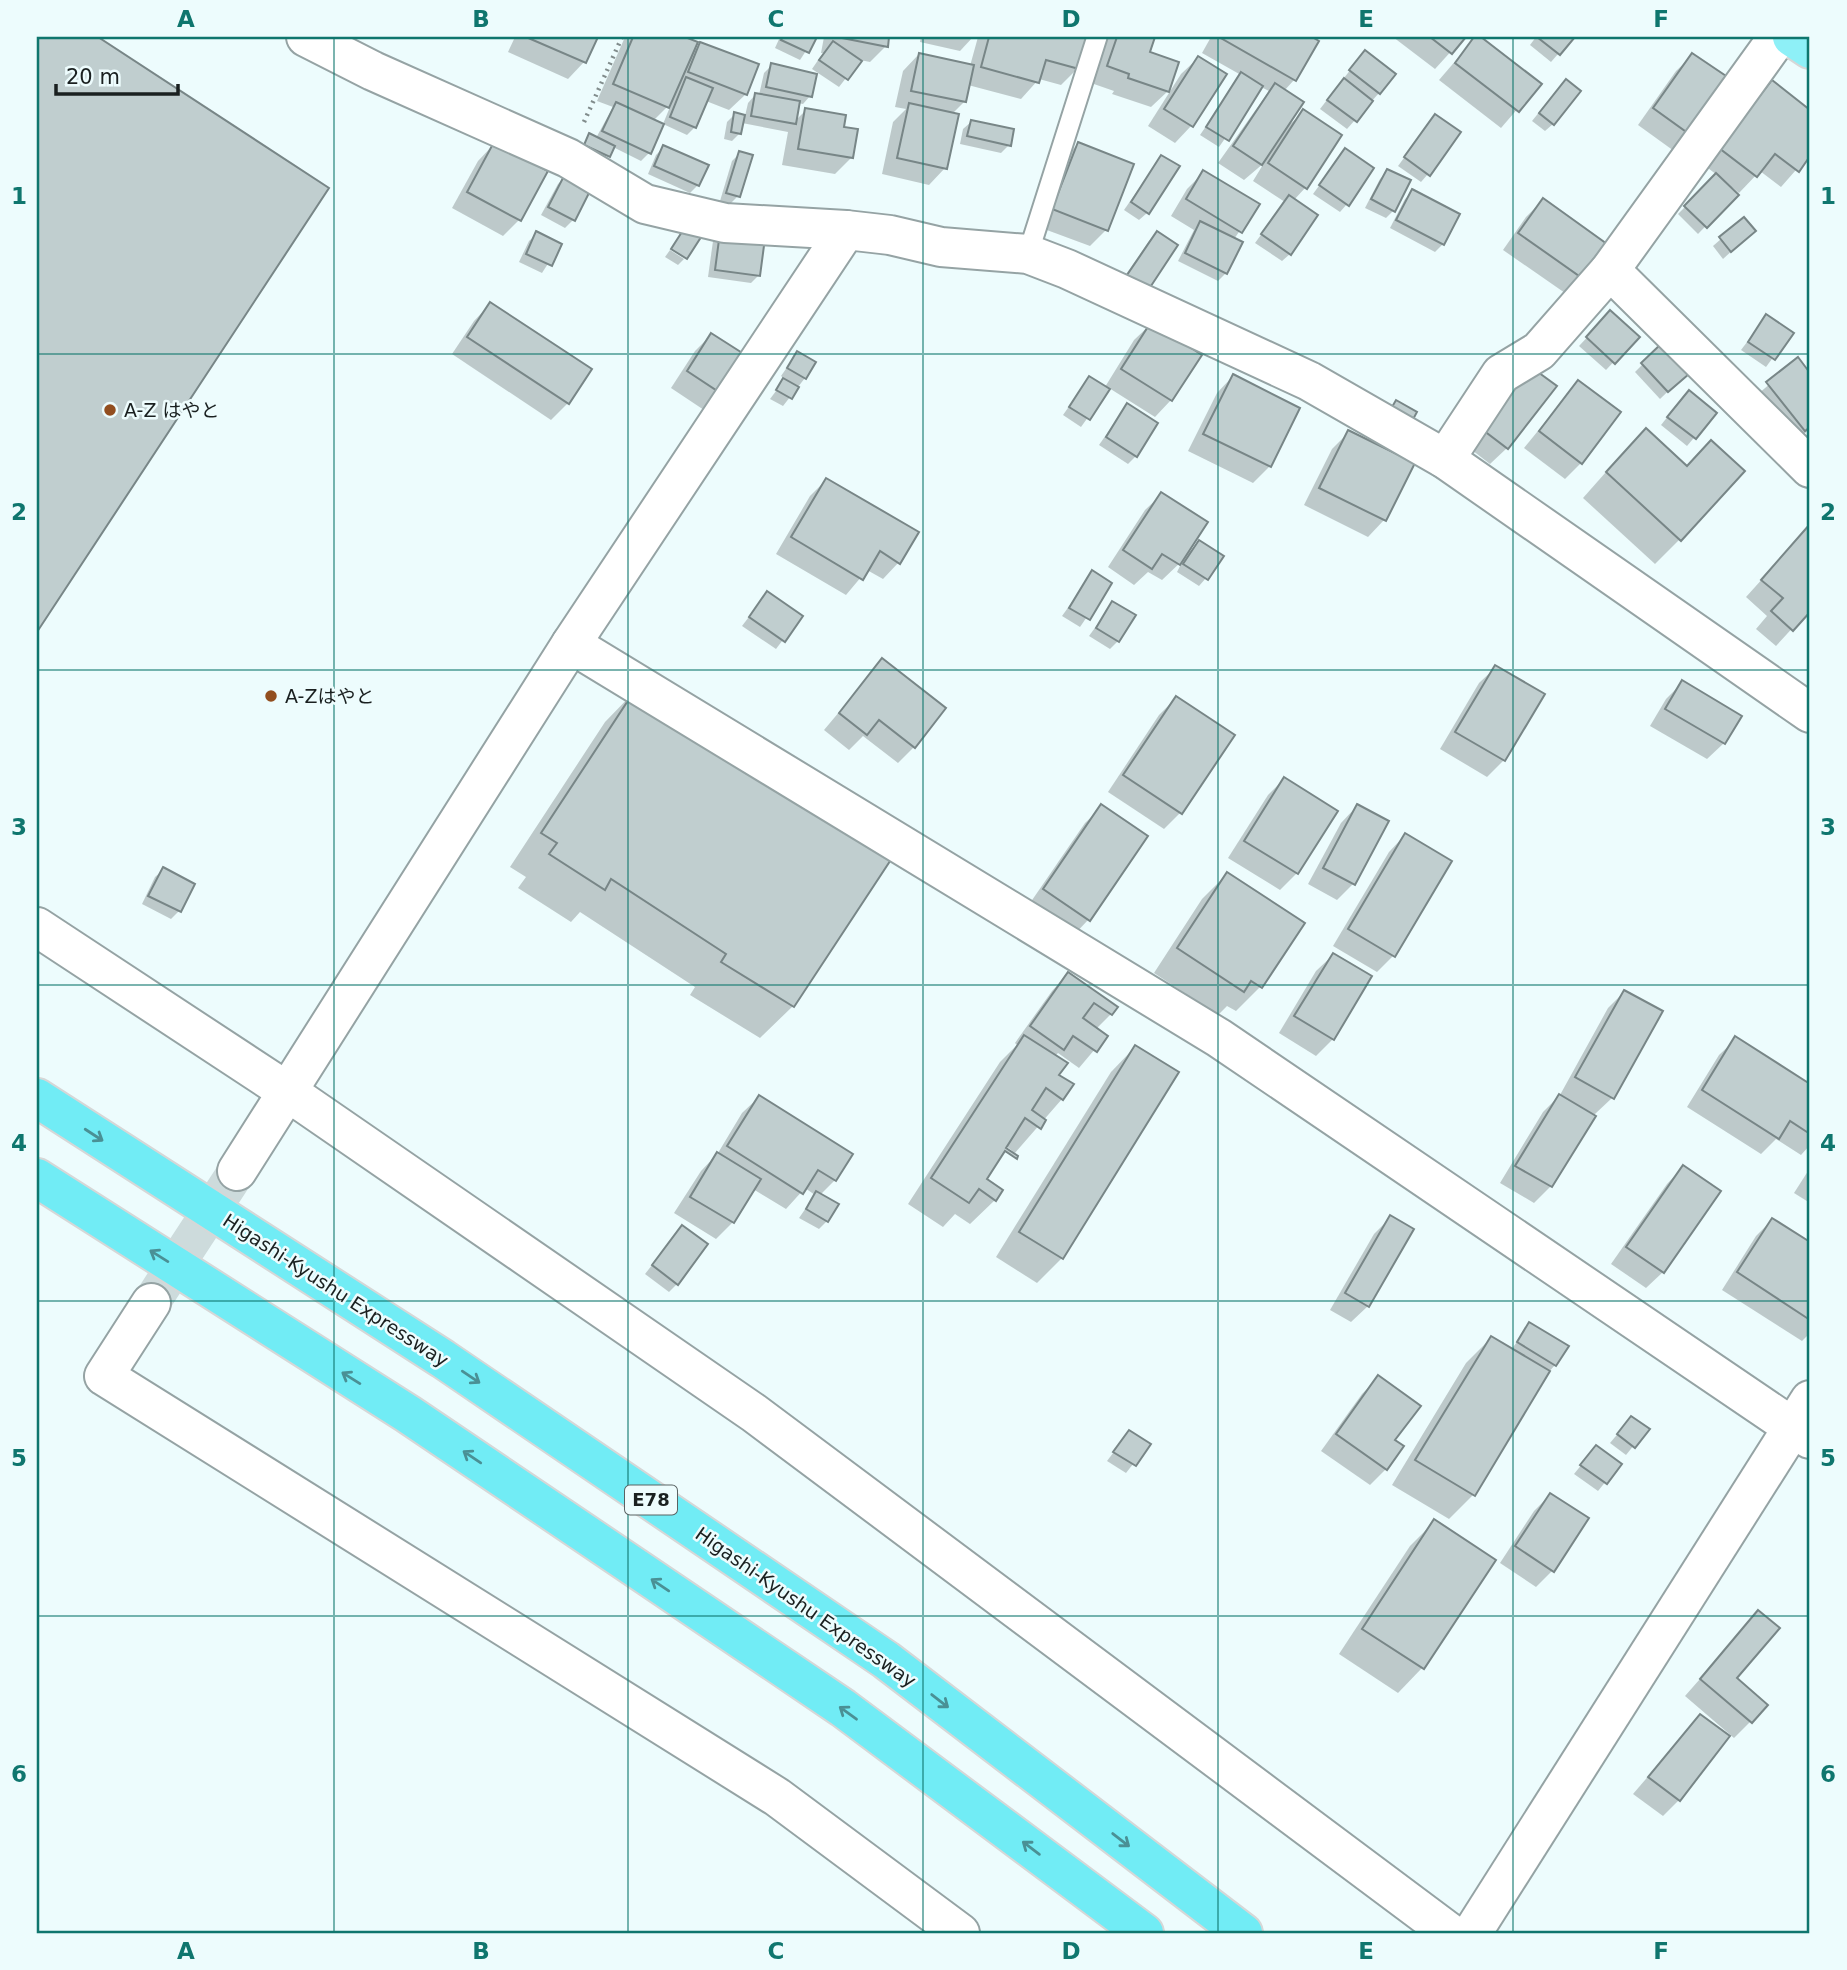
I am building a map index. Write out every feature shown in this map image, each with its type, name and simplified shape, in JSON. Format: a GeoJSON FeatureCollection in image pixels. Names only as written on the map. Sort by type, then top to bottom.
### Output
{"type":"FeatureCollection","features":[{"type":"Feature","properties":{"kind":"highway"},"geometry":{"type":"LineString","coordinates":[[1792,37],[1810,49]]}},
{"type":"Feature","properties":{"kind":"highway","name":"Higashi-Kyushu Expressway"},"geometry":{"type":"LineString","coordinates":[[37,1098],[443,1359],[886,1660],[1242,1933]]}},
{"type":"Feature","properties":{"kind":"highway"},"geometry":{"type":"LineString","coordinates":[[37,1178],[408,1414],[820,1693],[1144,1933]]}},
{"type":"Feature","properties":{"kind":"street"},"geometry":{"type":"LineString","coordinates":[[306,37],[373,71],[568,158],[646,204],[725,223],[846,230],[890,235],[941,247],[1028,254],[1067,269],[1309,381],[1445,458],[1810,713]]}},
{"type":"Feature","properties":{"kind":"street"},"geometry":{"type":"LineString","coordinates":[[1445,458],[1502,374],[1539,351],[1610,270],[1778,37]]}},
{"type":"Feature","properties":{"kind":"street"},"geometry":{"type":"LineString","coordinates":[[237,1171],[570,644],[846,230]]}},
{"type":"Feature","properties":{"kind":"street"},"geometry":{"type":"LineString","coordinates":[[1610,270],[1810,468]]}},
{"type":"Feature","properties":{"kind":"street"},"geometry":{"type":"LineString","coordinates":[[570,644],[1219,1038],[1804,1423],[1472,1933]]}},
{"type":"Feature","properties":{"kind":"street"},"geometry":{"type":"LineString","coordinates":[[37,927],[288,1092],[754,1413],[1450,1933]]}},
{"type":"Feature","properties":{"kind":"street"},"geometry":{"type":"LineString","coordinates":[[151,1303],[104,1376],[777,1797],[960,1933]]}},
{"type":"Feature","properties":{"kind":"lane"},"geometry":{"type":"LineString","coordinates":[[1028,254],[1097,37]]}},
{"type":"Feature","properties":{"kind":"path"},"geometry":{"type":"LineString","coordinates":[[568,158],[622,37]]}},
{"type":"Feature","properties":{"kind":"building","name":"A-Z はやと"},"geometry":{"type":"Polygon","coordinates":[[[37,37],[98,37],[329,188],[37,632],[37,37]]]}},
{"type":"Feature","properties":{"kind":"building"},"geometry":{"type":"Polygon","coordinates":[[[526,37],[598,37],[586,63],[526,37]]]}},
{"type":"Feature","properties":{"kind":"building"},"geometry":{"type":"Polygon","coordinates":[[[633,37],[685,37],[698,42],[669,108],[613,84],[633,37]]]}},
{"type":"Feature","properties":{"kind":"building"},"geometry":{"type":"Polygon","coordinates":[[[783,37],[817,37],[809,53],[781,40],[783,37]]]}},
{"type":"Feature","properties":{"kind":"building"},"geometry":{"type":"Polygon","coordinates":[[[837,37],[889,37],[888,47],[837,37]]]}},
{"type":"Feature","properties":{"kind":"building"},"geometry":{"type":"Polygon","coordinates":[[[989,37],[1088,37],[1079,69],[1046,60],[1039,83],[981,67],[989,37]]]}},
{"type":"Feature","properties":{"kind":"building"},"geometry":{"type":"Polygon","coordinates":[[[1117,37],[1155,37],[1150,52],[1179,62],[1169,92],[1128,78],[1129,74],[1107,66],[1117,37]]]}},
{"type":"Feature","properties":{"kind":"building"},"geometry":{"type":"Polygon","coordinates":[[[1219,37],[1312,37],[1319,41],[1296,81],[1219,37]]]}},
{"type":"Feature","properties":{"kind":"building"},"geometry":{"type":"Polygon","coordinates":[[[1430,37],[1466,37],[1452,54],[1430,37]]]}},
{"type":"Feature","properties":{"kind":"building"},"geometry":{"type":"Polygon","coordinates":[[[1474,37],[1481,37],[1542,84],[1519,112],[1455,63],[1474,37]]]}},
{"type":"Feature","properties":{"kind":"building"},"geometry":{"type":"Polygon","coordinates":[[[1537,37],[1575,37],[1560,55],[1537,37]]]}},
{"type":"Feature","properties":{"kind":"building"},"geometry":{"type":"Polygon","coordinates":[[[833,41],[862,61],[848,80],[819,60],[833,41]]]}},
{"type":"Feature","properties":{"kind":"building"},"geometry":{"type":"Polygon","coordinates":[[[700,42],[759,64],[747,95],[688,72],[700,42]]]}},
{"type":"Feature","properties":{"kind":"building"},"geometry":{"type":"Polygon","coordinates":[[[1365,50],[1396,74],[1380,94],[1349,70],[1365,50]]]}},
{"type":"Feature","properties":{"kind":"building"},"geometry":{"type":"Polygon","coordinates":[[[919,53],[974,65],[966,102],[911,91],[919,53]]]}},
{"type":"Feature","properties":{"kind":"building"},"geometry":{"type":"Polygon","coordinates":[[[1692,53],[1732,80],[1692,136],[1653,108],[1692,53]]]}},
{"type":"Feature","properties":{"kind":"building"},"geometry":{"type":"Polygon","coordinates":[[[1198,56],[1227,74],[1193,127],[1164,109],[1198,56]]]}},
{"type":"Feature","properties":{"kind":"building"},"geometry":{"type":"Polygon","coordinates":[[[771,63],[817,74],[812,97],[766,87],[771,63]]]}},
{"type":"Feature","properties":{"kind":"building"},"geometry":{"type":"Polygon","coordinates":[[[1241,72],[1263,86],[1229,141],[1206,127],[1241,72]]]}},
{"type":"Feature","properties":{"kind":"building"},"geometry":{"type":"Polygon","coordinates":[[[686,77],[713,88],[696,128],[670,117],[686,77]]]}},
{"type":"Feature","properties":{"kind":"building"},"geometry":{"type":"Polygon","coordinates":[[[1344,78],[1373,101],[1357,122],[1327,100],[1344,78]]]}},
{"type":"Feature","properties":{"kind":"building"},"geometry":{"type":"Polygon","coordinates":[[[1566,79],[1581,91],[1554,125],[1539,113],[1566,79]]]}},
{"type":"Feature","properties":{"kind":"building"},"geometry":{"type":"Polygon","coordinates":[[[1772,80],[1810,110],[1810,156],[1799,172],[1775,154],[1757,177],[1719,148],[1772,80]]]}},
{"type":"Feature","properties":{"kind":"building"},"geometry":{"type":"Polygon","coordinates":[[[1275,83],[1304,102],[1262,165],[1233,146],[1275,83]]]}},
{"type":"Feature","properties":{"kind":"building"},"geometry":{"type":"Polygon","coordinates":[[[755,93],[800,101],[796,124],[751,116],[755,93]]]}},
{"type":"Feature","properties":{"kind":"building"},"geometry":{"type":"Polygon","coordinates":[[[616,102],[664,124],[651,154],[602,131],[616,102]]]}},
{"type":"Feature","properties":{"kind":"building"},"geometry":{"type":"Polygon","coordinates":[[[909,103],[959,114],[947,169],[897,158],[909,103]]]}},
{"type":"Feature","properties":{"kind":"building"},"geometry":{"type":"Polygon","coordinates":[[[805,108],[846,115],[844,127],[858,129],[853,158],[798,149],[805,108]]]}},
{"type":"Feature","properties":{"kind":"building"},"geometry":{"type":"Polygon","coordinates":[[[1303,109],[1342,135],[1307,189],[1268,163],[1303,109]]]}},
{"type":"Feature","properties":{"kind":"building"},"geometry":{"type":"Polygon","coordinates":[[[734,112],[745,115],[741,134],[731,132],[734,112]]]}},
{"type":"Feature","properties":{"kind":"building"},"geometry":{"type":"Polygon","coordinates":[[[1435,114],[1461,132],[1430,176],[1404,157],[1435,114]]]}},
{"type":"Feature","properties":{"kind":"building"},"geometry":{"type":"Polygon","coordinates":[[[971,120],[1014,129],[1011,146],[967,136],[971,120]]]}},
{"type":"Feature","properties":{"kind":"building"},"geometry":{"type":"Polygon","coordinates":[[[589,133],[615,146],[610,157],[584,145],[589,133]]]}},
{"type":"Feature","properties":{"kind":"building"},"geometry":{"type":"Polygon","coordinates":[[[494,142],[548,171],[521,221],[467,192],[494,142]]]}},
{"type":"Feature","properties":{"kind":"building"},"geometry":{"type":"Polygon","coordinates":[[[1078,142],[1134,164],[1108,231],[1052,209],[1078,142]]]}},
{"type":"Feature","properties":{"kind":"building"},"geometry":{"type":"Polygon","coordinates":[[[663,145],[709,165],[699,186],[654,166],[663,145]]]}},
{"type":"Feature","properties":{"kind":"building"},"geometry":{"type":"Polygon","coordinates":[[[1345,148],[1374,168],[1349,206],[1319,185],[1345,148]]]}},
{"type":"Feature","properties":{"kind":"building"},"geometry":{"type":"Polygon","coordinates":[[[739,151],[753,155],[740,197],[726,193],[739,151]]]}},
{"type":"Feature","properties":{"kind":"building"},"geometry":{"type":"Polygon","coordinates":[[[1161,155],[1180,166],[1149,214],[1131,202],[1161,155]]]}},
{"type":"Feature","properties":{"kind":"building"},"geometry":{"type":"Polygon","coordinates":[[[1387,169],[1411,180],[1395,212],[1371,199],[1387,169]]]}},
{"type":"Feature","properties":{"kind":"building"},"geometry":{"type":"Polygon","coordinates":[[[1203,170],[1260,204],[1242,233],[1186,199],[1203,170]]]}},
{"type":"Feature","properties":{"kind":"building"},"geometry":{"type":"Polygon","coordinates":[[[1716,173],[1739,195],[1707,228],[1684,206],[1716,173]]]}},
{"type":"Feature","properties":{"kind":"building"},"geometry":{"type":"Polygon","coordinates":[[[565,174],[592,187],[575,221],[548,207],[565,174]]]}},
{"type":"Feature","properties":{"kind":"building"},"geometry":{"type":"Polygon","coordinates":[[[1412,189],[1460,214],[1444,245],[1396,220],[1412,189]]]}},
{"type":"Feature","properties":{"kind":"building"},"geometry":{"type":"Polygon","coordinates":[[[1289,195],[1318,215],[1291,255],[1261,234],[1289,195]]]}},
{"type":"Feature","properties":{"kind":"building"},"geometry":{"type":"Polygon","coordinates":[[[1543,198],[1607,244],[1582,278],[1518,233],[1543,198]]]}},
{"type":"Feature","properties":{"kind":"building"},"geometry":{"type":"Polygon","coordinates":[[[1744,217],[1756,231],[1731,252],[1719,237],[1744,217]]]}},
{"type":"Feature","properties":{"kind":"building"},"geometry":{"type":"Polygon","coordinates":[[[1200,221],[1243,242],[1227,274],[1185,253],[1200,221]]]}},
{"type":"Feature","properties":{"kind":"building"},"geometry":{"type":"Polygon","coordinates":[[[687,224],[703,234],[687,259],[671,249],[687,224]]]}},
{"type":"Feature","properties":{"kind":"building"},"geometry":{"type":"Polygon","coordinates":[[[536,231],[562,244],[552,266],[526,254],[536,231]]]}},
{"type":"Feature","properties":{"kind":"building"},"geometry":{"type":"Polygon","coordinates":[[[1157,231],[1178,245],[1149,289],[1127,275],[1157,231]]]}},
{"type":"Feature","properties":{"kind":"building"},"geometry":{"type":"Polygon","coordinates":[[[720,232],[765,238],[760,276],[715,270],[720,232]]]}},
{"type":"Feature","properties":{"kind":"building"},"geometry":{"type":"Polygon","coordinates":[[[490,302],[592,369],[569,404],[467,337],[490,302]]]}},
{"type":"Feature","properties":{"kind":"building"},"geometry":{"type":"Polygon","coordinates":[[[1610,310],[1640,337],[1615,364],[1586,337],[1610,310]]]}},
{"type":"Feature","properties":{"kind":"building"},"geometry":{"type":"Polygon","coordinates":[[[1766,314],[1794,333],[1775,360],[1748,342],[1766,314]]]}},
{"type":"Feature","properties":{"kind":"building"},"geometry":{"type":"Polygon","coordinates":[[[1151,322],[1202,355],[1172,401],[1121,369],[1151,322]]]}},
{"type":"Feature","properties":{"kind":"building"},"geometry":{"type":"Polygon","coordinates":[[[711,333],[747,356],[722,394],[687,371],[711,333]]]}},
{"type":"Feature","properties":{"kind":"building"},"geometry":{"type":"Polygon","coordinates":[[[1661,344],[1689,374],[1668,392],[1641,363],[1661,344]]]}},
{"type":"Feature","properties":{"kind":"building"},"geometry":{"type":"Polygon","coordinates":[[[797,351],[816,362],[806,379],[787,368],[797,351]]]}},
{"type":"Feature","properties":{"kind":"building"},"geometry":{"type":"Polygon","coordinates":[[[1798,357],[1810,373],[1810,427],[1805,431],[1766,382],[1798,357]]]}},
{"type":"Feature","properties":{"kind":"building"},"geometry":{"type":"Polygon","coordinates":[[[1531,367],[1557,386],[1508,449],[1483,430],[1531,367]]]}},
{"type":"Feature","properties":{"kind":"building"},"geometry":{"type":"Polygon","coordinates":[[[1233,374],[1300,408],[1271,467],[1203,434],[1233,374]]]}},
{"type":"Feature","properties":{"kind":"building"},"geometry":{"type":"Polygon","coordinates":[[[1089,376],[1110,389],[1090,420],[1069,407],[1089,376]]]}},
{"type":"Feature","properties":{"kind":"building"},"geometry":{"type":"Polygon","coordinates":[[[783,378],[799,387],[792,399],[776,390],[783,378]]]}},
{"type":"Feature","properties":{"kind":"building"},"geometry":{"type":"Polygon","coordinates":[[[1578,380],[1621,412],[1582,464],[1539,431],[1578,380]]]}},
{"type":"Feature","properties":{"kind":"building"},"geometry":{"type":"Polygon","coordinates":[[[1689,390],[1717,413],[1696,439],[1667,417],[1689,390]]]}},
{"type":"Feature","properties":{"kind":"building"},"geometry":{"type":"Polygon","coordinates":[[[1396,400],[1417,412],[1410,425],[1388,414],[1396,400]]]}},
{"type":"Feature","properties":{"kind":"building"},"geometry":{"type":"Polygon","coordinates":[[[1127,403],[1158,423],[1137,457],[1106,437],[1127,403]]]}},
{"type":"Feature","properties":{"kind":"building"},"geometry":{"type":"Polygon","coordinates":[[[1646,428],[1687,466],[1711,440],[1745,471],[1681,541],[1606,472],[1646,428]]]}},
{"type":"Feature","properties":{"kind":"building"},"geometry":{"type":"Polygon","coordinates":[[[1348,430],[1415,463],[1386,521],[1319,488],[1348,430]]]}},
{"type":"Feature","properties":{"kind":"building"},"geometry":{"type":"Polygon","coordinates":[[[826,478],[919,532],[900,564],[880,551],[863,580],[791,537],[826,478]]]}},
{"type":"Feature","properties":{"kind":"building"},"geometry":{"type":"Polygon","coordinates":[[[1161,492],[1208,522],[1180,565],[1162,554],[1152,569],[1123,550],[1161,492]]]}},
{"type":"Feature","properties":{"kind":"building"},"geometry":{"type":"Polygon","coordinates":[[[1810,524],[1810,612],[1793,631],[1771,611],[1783,598],[1761,580],[1810,524]]]}},
{"type":"Feature","properties":{"kind":"building"},"geometry":{"type":"Polygon","coordinates":[[[1199,540],[1224,556],[1208,580],[1183,564],[1199,540]]]}},
{"type":"Feature","properties":{"kind":"building"},"geometry":{"type":"Polygon","coordinates":[[[1092,570],[1112,583],[1090,620],[1069,608],[1092,570]]]}},
{"type":"Feature","properties":{"kind":"building"},"geometry":{"type":"Polygon","coordinates":[[[767,591],[803,616],[785,642],[749,617],[767,591]]]}},
{"type":"Feature","properties":{"kind":"building"},"geometry":{"type":"Polygon","coordinates":[[[1112,601],[1136,615],[1119,642],[1096,628],[1112,601]]]}},
{"type":"Feature","properties":{"kind":"building"},"geometry":{"type":"Polygon","coordinates":[[[882,658],[946,708],[915,748],[879,720],[867,735],[839,713],[882,658]]]}},
{"type":"Feature","properties":{"kind":"building"},"geometry":{"type":"Polygon","coordinates":[[[1495,665],[1545,694],[1505,761],[1455,732],[1495,665]]]}},
{"type":"Feature","properties":{"kind":"building"},"geometry":{"type":"Polygon","coordinates":[[[1682,680],[1742,716],[1725,744],[1665,709],[1682,680]]]}},
{"type":"Feature","properties":{"kind":"building"},"geometry":{"type":"Polygon","coordinates":[[[637,687],[894,855],[794,1007],[721,962],[726,954],[611,879],[605,890],[549,854],[557,843],[541,833],[637,687]]]}},
{"type":"Feature","properties":{"kind":"building"},"geometry":{"type":"Polygon","coordinates":[[[1176,696],[1235,735],[1182,814],[1123,775],[1176,696]]]}},
{"type":"Feature","properties":{"kind":"building"},"geometry":{"type":"Polygon","coordinates":[[[1284,777],[1338,811],[1298,874],[1244,841],[1284,777]]]}},
{"type":"Feature","properties":{"kind":"building"},"geometry":{"type":"Polygon","coordinates":[[[1101,804],[1148,836],[1090,921],[1043,889],[1101,804]]]}},
{"type":"Feature","properties":{"kind":"building"},"geometry":{"type":"Polygon","coordinates":[[[1357,804],[1389,821],[1355,885],[1323,868],[1357,804]]]}},
{"type":"Feature","properties":{"kind":"building"},"geometry":{"type":"Polygon","coordinates":[[[1405,833],[1452,861],[1395,957],[1348,929],[1405,833]]]}},
{"type":"Feature","properties":{"kind":"building"},"geometry":{"type":"Polygon","coordinates":[[[163,867],[195,884],[181,912],[148,896],[163,867]]]}},
{"type":"Feature","properties":{"kind":"building"},"geometry":{"type":"Polygon","coordinates":[[[1227,872],[1305,923],[1262,988],[1251,981],[1244,992],[1177,948],[1227,872]]]}},
{"type":"Feature","properties":{"kind":"building"},"geometry":{"type":"Polygon","coordinates":[[[1333,953],[1372,976],[1334,1040],[1294,1016],[1333,953]]]}},
{"type":"Feature","properties":{"kind":"building"},"geometry":{"type":"Polygon","coordinates":[[[1068,972],[1118,1007],[1112,1015],[1094,1003],[1083,1018],[1108,1036],[1097,1052],[1073,1036],[1064,1050],[1030,1026],[1068,972]]]}},
{"type":"Feature","properties":{"kind":"building"},"geometry":{"type":"Polygon","coordinates":[[[1624,990],[1663,1011],[1614,1099],[1575,1077],[1624,990]]]}},
{"type":"Feature","properties":{"kind":"building"},"geometry":{"type":"Polygon","coordinates":[[[1024,1035],[1068,1063],[1059,1075],[1074,1084],[1063,1100],[1046,1088],[1032,1110],[1046,1120],[1041,1129],[1025,1118],[1006,1148],[1018,1156],[1017,1159],[1005,1151],[987,1179],[1003,1190],[996,1201],[979,1189],[969,1203],[931,1178],[1024,1035]]]}},
{"type":"Feature","properties":{"kind":"building"},"geometry":{"type":"Polygon","coordinates":[[[1735,1036],[1810,1084],[1810,1134],[1790,1121],[1779,1139],[1702,1090],[1735,1036]]]}},
{"type":"Feature","properties":{"kind":"building"},"geometry":{"type":"Polygon","coordinates":[[[1135,1045],[1179,1072],[1063,1259],[1019,1232],[1135,1045]]]}},
{"type":"Feature","properties":{"kind":"building"},"geometry":{"type":"Polygon","coordinates":[[[1559,1094],[1596,1116],[1552,1187],[1515,1166],[1559,1094]]]}},
{"type":"Feature","properties":{"kind":"building"},"geometry":{"type":"Polygon","coordinates":[[[759,1095],[853,1154],[836,1181],[818,1170],[803,1194],[727,1146],[759,1095]]]}},
{"type":"Feature","properties":{"kind":"building"},"geometry":{"type":"Polygon","coordinates":[[[717,1152],[761,1179],[734,1223],[690,1197],[717,1152]]]}},
{"type":"Feature","properties":{"kind":"building"},"geometry":{"type":"Polygon","coordinates":[[[1683,1165],[1721,1191],[1664,1273],[1626,1247],[1683,1165]]]}},
{"type":"Feature","properties":{"kind":"building"},"geometry":{"type":"Polygon","coordinates":[[[816,1191],[839,1204],[828,1222],[806,1209],[816,1191]]]}},
{"type":"Feature","properties":{"kind":"building"},"geometry":{"type":"Polygon","coordinates":[[[1390,1215],[1414,1229],[1369,1307],[1345,1293],[1390,1215]]]}},
{"type":"Feature","properties":{"kind":"building"},"geometry":{"type":"Polygon","coordinates":[[[1772,1218],[1810,1242],[1810,1320],[1737,1272],[1772,1218]]]}},
{"type":"Feature","properties":{"kind":"building"},"geometry":{"type":"Polygon","coordinates":[[[682,1225],[708,1244],[678,1285],[652,1265],[682,1225]]]}},
{"type":"Feature","properties":{"kind":"building"},"geometry":{"type":"Polygon","coordinates":[[[1529,1322],[1569,1346],[1556,1366],[1517,1342],[1529,1322]]]}},
{"type":"Feature","properties":{"kind":"building"},"geometry":{"type":"Polygon","coordinates":[[[1491,1336],[1550,1371],[1475,1496],[1415,1460],[1491,1336]]]}},
{"type":"Feature","properties":{"kind":"building"},"geometry":{"type":"Polygon","coordinates":[[[1378,1375],[1421,1406],[1395,1440],[1404,1446],[1387,1470],[1336,1434],[1378,1375]]]}},
{"type":"Feature","properties":{"kind":"building"},"geometry":{"type":"Polygon","coordinates":[[[1631,1416],[1650,1429],[1635,1448],[1617,1434],[1631,1416]]]}},
{"type":"Feature","properties":{"kind":"building"},"geometry":{"type":"Polygon","coordinates":[[[1129,1430],[1151,1444],[1136,1466],[1113,1452],[1129,1430]]]}},
{"type":"Feature","properties":{"kind":"building"},"geometry":{"type":"Polygon","coordinates":[[[1596,1445],[1622,1464],[1607,1484],[1580,1465],[1596,1445]]]}},
{"type":"Feature","properties":{"kind":"building"},"geometry":{"type":"Polygon","coordinates":[[[1550,1493],[1589,1518],[1554,1572],[1515,1546],[1550,1493]]]}},
{"type":"Feature","properties":{"kind":"building"},"geometry":{"type":"Polygon","coordinates":[[[1434,1519],[1496,1560],[1424,1669],[1362,1629],[1434,1519]]]}},
{"type":"Feature","properties":{"kind":"building"},"geometry":{"type":"Polygon","coordinates":[[[1758,1610],[1780,1628],[1737,1678],[1768,1705],[1752,1723],[1700,1679],[1758,1610]]]}},
{"type":"Feature","properties":{"kind":"building"},"geometry":{"type":"Polygon","coordinates":[[[1700,1714],[1730,1736],[1680,1801],[1648,1777],[1700,1714]]]}},
{"type":"Feature","properties":{"kind":"tunnel"},"geometry":{"type":"LineString","coordinates":[[151,1303],[237,1171]]}},
{"type":"Feature","properties":{"kind":"place","name":"A-Z はやと"},"geometry":{"type":"Point","coordinates":[110,410]}},
{"type":"Feature","properties":{"kind":"place","name":"A-Zはやと"},"geometry":{"type":"Point","coordinates":[271,696]}}]}
